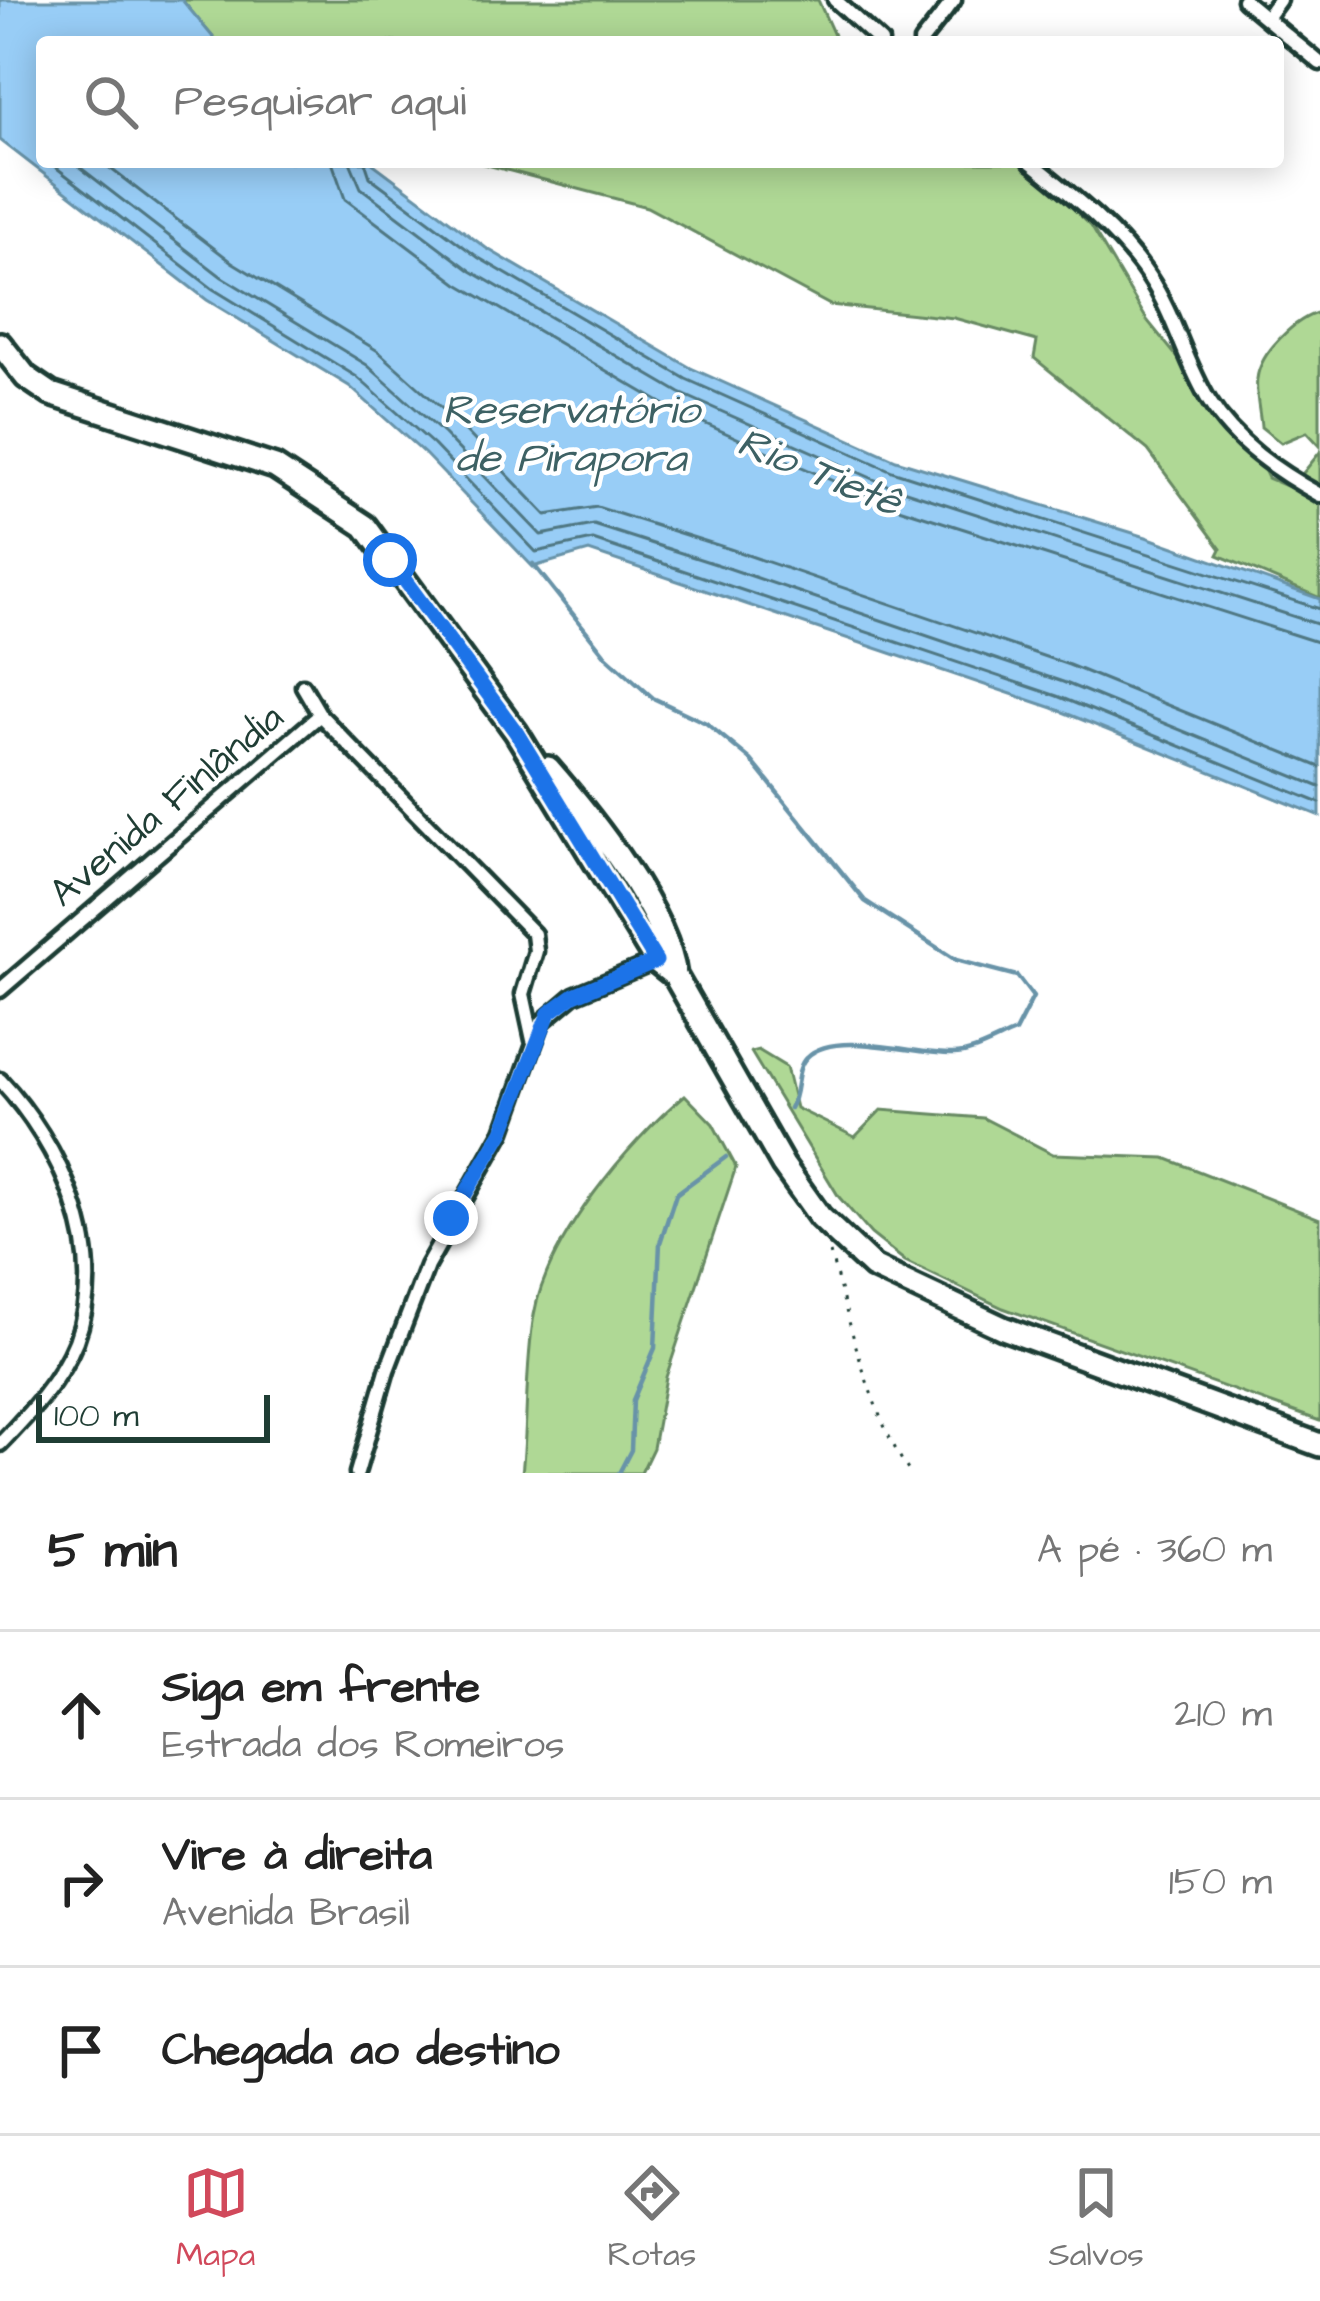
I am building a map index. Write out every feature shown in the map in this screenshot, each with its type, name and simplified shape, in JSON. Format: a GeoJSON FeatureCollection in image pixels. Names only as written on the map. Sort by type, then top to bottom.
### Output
{"type":"FeatureCollection","features":[{"type":"Feature","properties":{"kind":"main road"},"geometry":{"type":"LineString","coordinates":[[0,344],[26,377],[51,394],[275,467],[364,526],[516,732],[668,964],[820,1217],[873,1267],[942,1304],[1320,1445]]}},
{"type":"Feature","properties":{"kind":"street"},"geometry":{"type":"LineString","coordinates":[[835,0],[874,36]]}},
{"type":"Feature","properties":{"kind":"street"},"geometry":{"type":"LineString","coordinates":[[926,36],[954,0]]}},
{"type":"Feature","properties":{"kind":"street"},"geometry":{"type":"LineString","coordinates":[[1244,0],[1320,62]]}},
{"type":"Feature","properties":{"kind":"street"},"geometry":{"type":"LineString","coordinates":[[1265,18],[1279,0]]}},
{"type":"Feature","properties":{"kind":"street"},"geometry":{"type":"LineString","coordinates":[[1039,168],[1070,192],[1148,274],[1209,401],[1230,428],[1252,451],[1320,495]]}},
{"type":"Feature","properties":{"kind":"street"},"geometry":{"type":"LineString","coordinates":[[302,686],[320,715],[533,934],[536,951],[523,994],[533,1041]]}},
{"type":"Feature","properties":{"kind":"street","name":"Avenida Finlândia"},"geometry":{"type":"LineString","coordinates":[[0,990],[320,715]]}},
{"type":"Feature","properties":{"kind":"street"},"geometry":{"type":"LineString","coordinates":[[357,1473],[387,1370],[428,1266],[503,1131],[542,1022],[560,1004],[668,964]]}},
{"type":"Feature","properties":{"kind":"street"},"geometry":{"type":"LineString","coordinates":[[0,1080],[49,1138],[82,1233],[84,1303],[76,1340],[58,1373],[0,1444]]}},
{"type":"Feature","properties":{"kind":"path"},"geometry":{"type":"LineString","coordinates":[[820,1217],[857,1344],[897,1455],[910,1473]]}},
{"type":"Feature","properties":{"kind":"green space"},"geometry":{"type":"Polygon","coordinates":[[[182,0],[818,0],[834,36],[212,36],[182,0]]]}},
{"type":"Feature","properties":{"kind":"green space"},"geometry":{"type":"Polygon","coordinates":[[[499,168],[1031,168],[1091,226],[1147,320],[1258,457],[1268,478],[1291,488],[1320,452],[1320,598],[1218,555],[1221,549],[1148,450],[1034,358],[1037,341],[954,318],[830,305],[647,207],[499,168]]]}},
{"type":"Feature","properties":{"kind":"green space"},"geometry":{"type":"Polygon","coordinates":[[[1320,312],[1320,446],[1307,432],[1281,443],[1261,427],[1257,379],[1265,358],[1281,338],[1300,321],[1320,312]]]}},
{"type":"Feature","properties":{"kind":"green space"},"geometry":{"type":"Polygon","coordinates":[[[758,1050],[786,1067],[796,1108],[855,1137],[881,1110],[983,1118],[1053,1154],[1165,1158],[1320,1219],[1320,1421],[1003,1308],[905,1261],[871,1234],[839,1197],[751,1052],[758,1050]]]}},
{"type":"Feature","properties":{"kind":"green space"},"geometry":{"type":"Polygon","coordinates":[[[685,1095],[713,1124],[736,1167],[666,1377],[653,1448],[641,1473],[522,1473],[531,1335],[542,1286],[593,1194],[639,1139],[685,1095]]]}},
{"type":"Feature","properties":{"kind":"water","name":"Reservatório de Pirapora"},"geometry":{"type":"Polygon","coordinates":[[[0,0],[182,0],[212,36],[36,36],[36,168],[0,140],[0,0]]]}},
{"type":"Feature","properties":{"kind":"water","name":"Reservatório de Pirapora"},"geometry":{"type":"Polygon","coordinates":[[[36,168],[379,168],[486,248],[691,368],[896,460],[1146,537],[1320,599],[1320,816],[1053,708],[589,551],[533,567],[425,454],[349,386],[207,300],[36,168]]]}},
{"type":"Feature","properties":{"kind":"waterway"},"geometry":{"type":"LineString","coordinates":[[533,564],[606,656],[653,698],[706,723],[751,760],[865,901],[956,960],[1017,976],[1033,997],[1015,1032],[969,1052],[855,1044],[820,1049],[803,1062],[790,1108]]}},
{"type":"Feature","properties":{"kind":"waterway"},"geometry":{"type":"LineString","coordinates":[[619,1473],[631,1450],[633,1400],[655,1348],[660,1243],[676,1194],[726,1157]]}},
{"type":"Feature","properties":{"kind":"route"},"geometry":{"type":"LineString","coordinates":[[390,560],[516,732],[656,961],[574,995],[549,1013],[533,1041],[503,1131],[451,1218]]}},
{"type":"Feature","properties":{"kind":"water label","name":"Rio Tietê"},"geometry":{"type":"Point","coordinates":[819,473]}}]}
